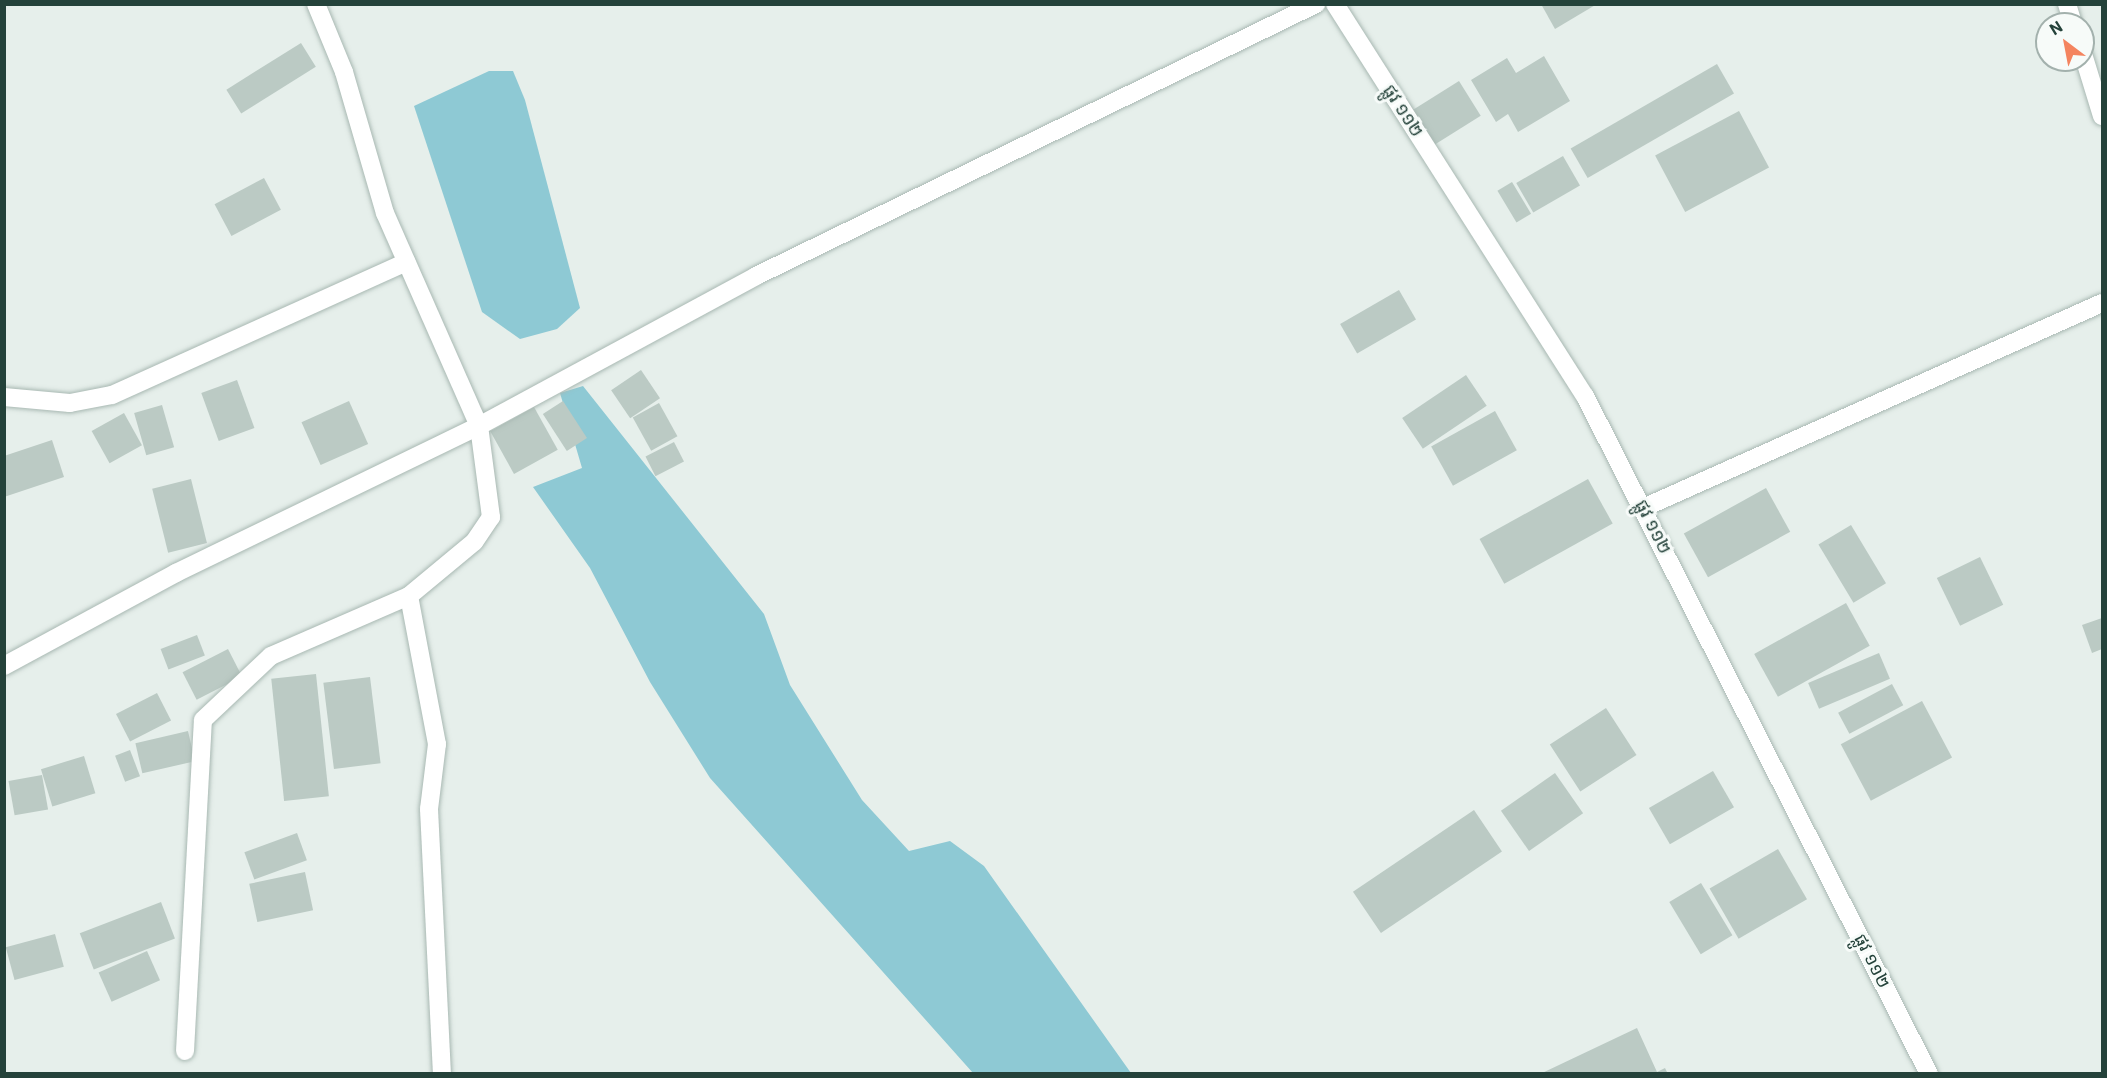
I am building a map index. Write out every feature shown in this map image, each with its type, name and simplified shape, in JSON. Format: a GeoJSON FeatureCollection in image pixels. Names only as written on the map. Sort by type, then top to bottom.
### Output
{"type":"FeatureCollection","features":[{"type":"Feature","properties":{"kind":"street"},"geometry":{"type":"LineString","coordinates":[[185,1051],[202,720],[271,656],[409,596],[474,542],[491,517],[479,426],[385,213],[344,72],[316,4]]}},
{"type":"Feature","properties":{"kind":"street"},"geometry":{"type":"LineString","coordinates":[[4,666],[176,573],[479,426],[756,276],[1317,4]]}},
{"type":"Feature","properties":{"kind":"street","name":"ផ្លូវ ១១២"},"geometry":{"type":"LineString","coordinates":[[1335,4],[1585,396],[1929,1074]]}},
{"type":"Feature","properties":{"kind":"street"},"geometry":{"type":"LineString","coordinates":[[2089,72],[2103,116]]}},
{"type":"Feature","properties":{"kind":"street"},"geometry":{"type":"LineString","coordinates":[[4,397],[70,403],[112,394],[406,262]]}},
{"type":"Feature","properties":{"kind":"street"},"geometry":{"type":"LineString","coordinates":[[1643,508],[2103,303]]}},
{"type":"Feature","properties":{"kind":"street"},"geometry":{"type":"LineString","coordinates":[[409,596],[436,744],[429,809],[442,1074]]}},
{"type":"Feature","properties":{"kind":"water"},"geometry":{"type":"Polygon","coordinates":[[[489,71],[513,71],[525,100],[580,308],[557,329],[520,339],[482,312],[414,106],[489,71]]]}},
{"type":"Feature","properties":{"kind":"water"},"geometry":{"type":"Polygon","coordinates":[[[583,386],[764,614],[790,685],[862,800],[909,851],[950,841],[984,866],[1131,1073],[973,1073],[710,778],[650,682],[590,568],[533,487],[582,468],[560,393],[583,386]]]}},
{"type":"Feature","properties":{"kind":"building"},"geometry":{"type":"Polygon","coordinates":[[[1541,4],[1597,4],[1555,29],[1541,4]]]}},
{"type":"Feature","properties":{"kind":"building"},"geometry":{"type":"Polygon","coordinates":[[[301,43],[316,67],[241,113],[226,90],[301,43]]]}},
{"type":"Feature","properties":{"kind":"building"},"geometry":{"type":"Polygon","coordinates":[[[1544,56],[1570,101],[1518,132],[1508,114],[1496,122],[1471,80],[1507,58],[1516,73],[1544,56]]]}},
{"type":"Feature","properties":{"kind":"building"},"geometry":{"type":"Polygon","coordinates":[[[1717,64],[1734,93],[1588,178],[1571,148],[1717,64]]]}},
{"type":"Feature","properties":{"kind":"building"},"geometry":{"type":"Polygon","coordinates":[[[1459,81],[1481,116],[1434,145],[1412,110],[1459,81]]]}},
{"type":"Feature","properties":{"kind":"building"},"geometry":{"type":"Polygon","coordinates":[[[1739,111],[1769,168],[1685,212],[1655,156],[1739,111]]]}},
{"type":"Feature","properties":{"kind":"building"},"geometry":{"type":"Polygon","coordinates":[[[1563,156],[1580,185],[1533,212],[1516,183],[1563,156]]]}},
{"type":"Feature","properties":{"kind":"building"},"geometry":{"type":"Polygon","coordinates":[[[264,178],[281,210],[231,236],[215,204],[264,178]]]}},
{"type":"Feature","properties":{"kind":"building"},"geometry":{"type":"Polygon","coordinates":[[[1512,182],[1531,214],[1516,222],[1497,191],[1512,182]]]}},
{"type":"Feature","properties":{"kind":"building"},"geometry":{"type":"Polygon","coordinates":[[[1399,290],[1416,319],[1357,353],[1340,324],[1399,290]]]}},
{"type":"Feature","properties":{"kind":"building"},"geometry":{"type":"Polygon","coordinates":[[[641,370],[660,398],[630,418],[611,390],[641,370]]]}},
{"type":"Feature","properties":{"kind":"building"},"geometry":{"type":"Polygon","coordinates":[[[1466,375],[1487,406],[1423,449],[1402,418],[1466,375]]]}},
{"type":"Feature","properties":{"kind":"building"},"geometry":{"type":"Polygon","coordinates":[[[237,380],[254,428],[219,441],[201,393],[237,380]]]}},
{"type":"Feature","properties":{"kind":"building"},"geometry":{"type":"Polygon","coordinates":[[[349,401],[368,444],[321,465],[301,422],[349,401]]]}},
{"type":"Feature","properties":{"kind":"building"},"geometry":{"type":"Polygon","coordinates":[[[563,401],[587,438],[567,451],[543,414],[563,401]]]}},
{"type":"Feature","properties":{"kind":"building"},"geometry":{"type":"Polygon","coordinates":[[[659,403],[677,436],[651,451],[633,418],[659,403]]]}},
{"type":"Feature","properties":{"kind":"building"},"geometry":{"type":"Polygon","coordinates":[[[162,405],[174,447],[146,455],[134,413],[162,405]]]}},
{"type":"Feature","properties":{"kind":"building"},"geometry":{"type":"Polygon","coordinates":[[[534,407],[558,450],[514,474],[490,431],[534,407]]]}},
{"type":"Feature","properties":{"kind":"building"},"geometry":{"type":"Polygon","coordinates":[[[1495,411],[1517,450],[1453,486],[1431,446],[1495,411]]]}},
{"type":"Feature","properties":{"kind":"building"},"geometry":{"type":"Polygon","coordinates":[[[124,413],[142,445],[110,463],[92,431],[124,413]]]}},
{"type":"Feature","properties":{"kind":"building"},"geometry":{"type":"Polygon","coordinates":[[[52,440],[64,477],[4,497],[4,456],[52,440]]]}},
{"type":"Feature","properties":{"kind":"building"},"geometry":{"type":"Polygon","coordinates":[[[674,442],[684,462],[655,476],[645,457],[674,442]]]}},
{"type":"Feature","properties":{"kind":"building"},"geometry":{"type":"Polygon","coordinates":[[[191,479],[207,543],[168,553],[152,489],[191,479]]]}},
{"type":"Feature","properties":{"kind":"building"},"geometry":{"type":"Polygon","coordinates":[[[1588,479],[1613,524],[1504,584],[1480,539],[1588,479]]]}},
{"type":"Feature","properties":{"kind":"building"},"geometry":{"type":"Polygon","coordinates":[[[1766,488],[1790,532],[1708,577],[1684,534],[1766,488]]]}},
{"type":"Feature","properties":{"kind":"building"},"geometry":{"type":"Polygon","coordinates":[[[1851,525],[1886,583],[1853,603],[1818,545],[1851,525]]]}},
{"type":"Feature","properties":{"kind":"building"},"geometry":{"type":"Polygon","coordinates":[[[1980,557],[2003,605],[1960,626],[1937,578],[1980,557]]]}},
{"type":"Feature","properties":{"kind":"building"},"geometry":{"type":"Polygon","coordinates":[[[1846,603],[1870,646],[1778,697],[1754,654],[1846,603]]]}},
{"type":"Feature","properties":{"kind":"building"},"geometry":{"type":"Polygon","coordinates":[[[2102,618],[2102,649],[2092,653],[2082,625],[2102,618]]]}},
{"type":"Feature","properties":{"kind":"building"},"geometry":{"type":"Polygon","coordinates":[[[197,635],[205,656],[168,670],[161,649],[197,635]]]}},
{"type":"Feature","properties":{"kind":"building"},"geometry":{"type":"Polygon","coordinates":[[[228,649],[242,677],[197,700],[183,672],[228,649]]]}},
{"type":"Feature","properties":{"kind":"building"},"geometry":{"type":"Polygon","coordinates":[[[1879,653],[1890,679],[1819,709],[1808,683],[1879,653]]]}},
{"type":"Feature","properties":{"kind":"building"},"geometry":{"type":"Polygon","coordinates":[[[316,674],[329,796],[284,801],[271,679],[316,674]]]}},
{"type":"Feature","properties":{"kind":"building"},"geometry":{"type":"Polygon","coordinates":[[[370,677],[381,763],[334,769],[323,683],[370,677]]]}},
{"type":"Feature","properties":{"kind":"building"},"geometry":{"type":"Polygon","coordinates":[[[1892,684],[1903,705],[1849,734],[1838,713],[1892,684]]]}},
{"type":"Feature","properties":{"kind":"building"},"geometry":{"type":"Polygon","coordinates":[[[157,693],[171,721],[130,742],[116,714],[157,693]]]}},
{"type":"Feature","properties":{"kind":"building"},"geometry":{"type":"Polygon","coordinates":[[[1922,701],[1952,758],[1871,801],[1841,744],[1922,701]]]}},
{"type":"Feature","properties":{"kind":"building"},"geometry":{"type":"Polygon","coordinates":[[[1606,708],[1636,755],[1580,791],[1550,744],[1606,708]]]}},
{"type":"Feature","properties":{"kind":"building"},"geometry":{"type":"Polygon","coordinates":[[[188,731],[195,761],[142,773],[135,743],[188,731]]]}},
{"type":"Feature","properties":{"kind":"building"},"geometry":{"type":"Polygon","coordinates":[[[130,750],[140,776],[125,782],[115,756],[130,750]]]}},
{"type":"Feature","properties":{"kind":"building"},"geometry":{"type":"Polygon","coordinates":[[[84,756],[95,793],[52,806],[41,769],[84,756]]]}},
{"type":"Feature","properties":{"kind":"building"},"geometry":{"type":"Polygon","coordinates":[[[1713,771],[1734,807],[1670,844],[1649,808],[1713,771]]]}},
{"type":"Feature","properties":{"kind":"building"},"geometry":{"type":"Polygon","coordinates":[[[1555,773],[1583,813],[1529,851],[1501,811],[1555,773]]]}},
{"type":"Feature","properties":{"kind":"building"},"geometry":{"type":"Polygon","coordinates":[[[42,775],[48,809],[15,815],[9,781],[42,775]]]}},
{"type":"Feature","properties":{"kind":"building"},"geometry":{"type":"Polygon","coordinates":[[[1474,810],[1502,851],[1381,933],[1353,892],[1474,810]]]}},
{"type":"Feature","properties":{"kind":"building"},"geometry":{"type":"Polygon","coordinates":[[[297,833],[307,860],[254,879],[244,852],[297,833]]]}},
{"type":"Feature","properties":{"kind":"building"},"geometry":{"type":"Polygon","coordinates":[[[1778,849],[1807,899],[1739,939],[1710,888],[1778,849]]]}},
{"type":"Feature","properties":{"kind":"building"},"geometry":{"type":"Polygon","coordinates":[[[305,872],[313,910],[257,922],[249,884],[305,872]]]}},
{"type":"Feature","properties":{"kind":"building"},"geometry":{"type":"Polygon","coordinates":[[[1701,883],[1732,935],[1701,954],[1669,902],[1701,883]]]}},
{"type":"Feature","properties":{"kind":"building"},"geometry":{"type":"Polygon","coordinates":[[[161,902],[175,938],[94,970],[80,933],[161,902]]]}},
{"type":"Feature","properties":{"kind":"building"},"geometry":{"type":"Polygon","coordinates":[[[55,934],[64,967],[15,980],[6,947],[55,934]]]}},
{"type":"Feature","properties":{"kind":"building"},"geometry":{"type":"Polygon","coordinates":[[[147,951],[160,980],[112,1002],[99,973],[147,951]]]}},
{"type":"Feature","properties":{"kind":"building"},"geometry":{"type":"Polygon","coordinates":[[[1637,1028],[1657,1072],[1665,1068],[1668,1074],[1540,1074],[1637,1028]]]}}]}
